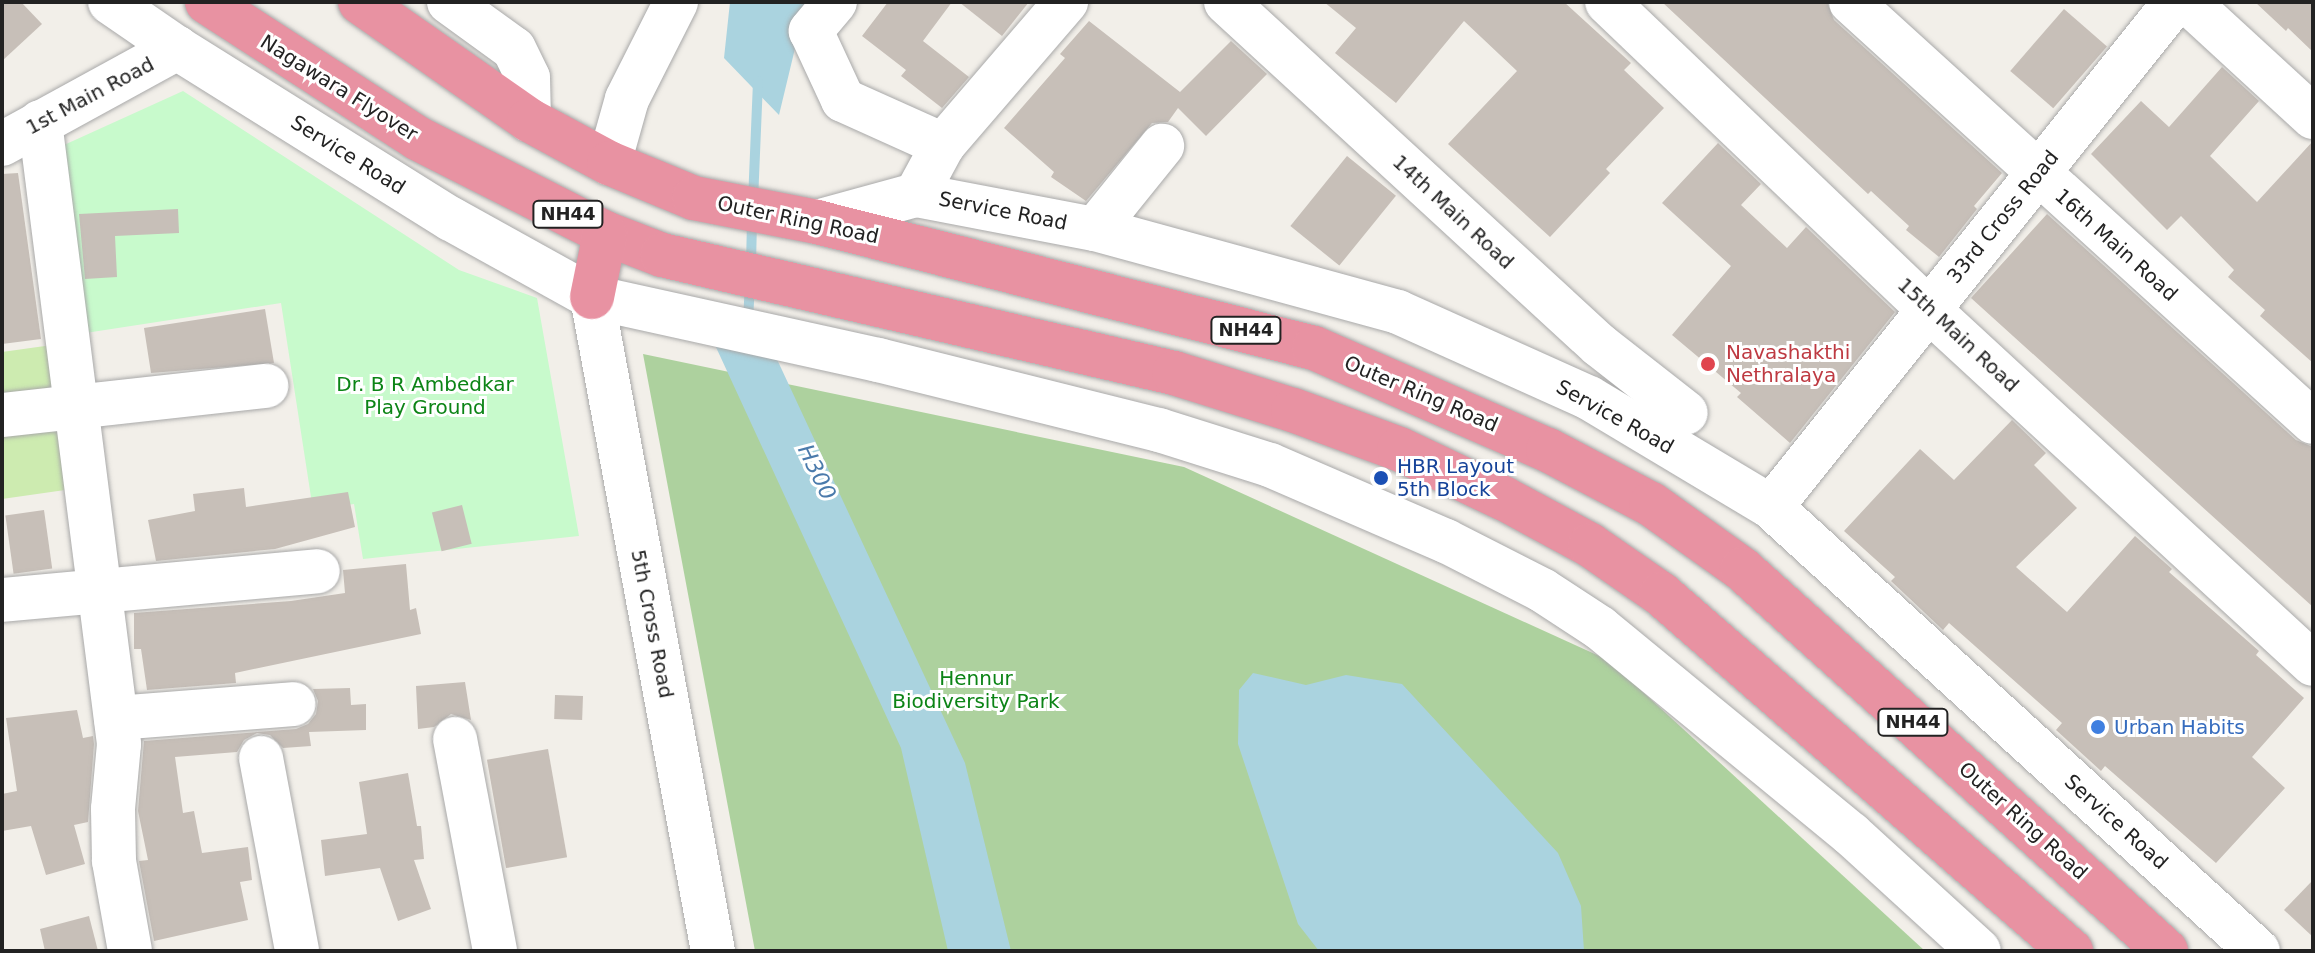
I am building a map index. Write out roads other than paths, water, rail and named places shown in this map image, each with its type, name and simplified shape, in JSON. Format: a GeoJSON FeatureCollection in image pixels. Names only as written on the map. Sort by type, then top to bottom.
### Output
{"type":"FeatureCollection","features":[{"type":"Feature","properties":{"kind":"highway","name":"Nagawara Flyover"},"geometry":{"type":"LineString","coordinates":[[207,2],[417,138],[605,233]]}},
{"type":"Feature","properties":{"kind":"highway","name":"NH44"},"geometry":{"type":"LineString","coordinates":[[360,2],[529,120]]}},
{"type":"Feature","properties":{"kind":"highway","name":"Outer Ring Road"},"geometry":{"type":"LineString","coordinates":[[529,120],[609,163],[694,198],[817,222],[1314,348],[1548,450],[1651,504],[1742,569],[2166,951]]}},
{"type":"Feature","properties":{"kind":"highway","name":"NH44"},"geometry":{"type":"LineString","coordinates":[[605,233],[662,255],[1174,373],[1293,410],[1399,449],[1505,499],[1590,545],[1661,594],[2071,951]]}},
{"type":"Feature","properties":{"kind":"highway"},"geometry":{"type":"LineString","coordinates":[[592,297],[605,233]]}},
{"type":"Feature","properties":{"kind":"street","name":"Service Road"},"geometry":{"type":"LineString","coordinates":[[110,2],[177,48],[451,219],[592,297],[748,331],[1159,430],[1283,470],[1446,541],[1542,590],[1600,628],[1851,834],[1979,951]]}},
{"type":"Feature","properties":{"kind":"street"},"geometry":{"type":"LineString","coordinates":[[449,2],[514,49],[528,78],[529,120]]}},
{"type":"Feature","properties":{"kind":"street"},"geometry":{"type":"LineString","coordinates":[[609,163],[627,99],[676,2]]}},
{"type":"Feature","properties":{"kind":"street"},"geometry":{"type":"LineString","coordinates":[[835,2],[811,31],[843,100],[943,145]]}},
{"type":"Feature","properties":{"kind":"street"},"geometry":{"type":"LineString","coordinates":[[916,195],[943,145],[1066,2]]}},
{"type":"Feature","properties":{"kind":"street","name":"14th Main Road"},"geometry":{"type":"LineString","coordinates":[[1226,2],[1599,345],[1686,413]]}},
{"type":"Feature","properties":{"kind":"street","name":"15th Main Road"},"geometry":{"type":"LineString","coordinates":[[1607,2],[1929,310],[2313,664]]}},
{"type":"Feature","properties":{"kind":"street","name":"16th Main Road"},"geometry":{"type":"LineString","coordinates":[[1851,2],[2313,422]]}},
{"type":"Feature","properties":{"kind":"street","name":"33rd Cross Road"},"geometry":{"type":"LineString","coordinates":[[1771,507],[2175,2]]}},
{"type":"Feature","properties":{"kind":"street"},"geometry":{"type":"LineString","coordinates":[[2188,2],[2313,117]]}},
{"type":"Feature","properties":{"kind":"street","name":"1st Main Road"},"geometry":{"type":"LineString","coordinates":[[2,144],[177,48]]}},
{"type":"Feature","properties":{"kind":"street"},"geometry":{"type":"LineString","coordinates":[[40,122],[119,744],[113,809],[114,861],[130,951]]}},
{"type":"Feature","properties":{"kind":"street"},"geometry":{"type":"LineString","coordinates":[[1095,229],[1162,146]]}},
{"type":"Feature","properties":{"kind":"street","name":"Service Road"},"geometry":{"type":"LineString","coordinates":[[817,222],[916,195],[1095,229],[1398,312],[1589,398],[1771,507],[2258,951]]}},
{"type":"Feature","properties":{"kind":"street","name":"5th Cross Road"},"geometry":{"type":"LineString","coordinates":[[592,297],[713,951]]}},
{"type":"Feature","properties":{"kind":"street"},"geometry":{"type":"LineString","coordinates":[[1589,398],[1599,345]]}},
{"type":"Feature","properties":{"kind":"street"},"geometry":{"type":"LineString","coordinates":[[2,415],[266,386]]}},
{"type":"Feature","properties":{"kind":"street"},"geometry":{"type":"LineString","coordinates":[[2,600],[100,588],[318,571]]}},
{"type":"Feature","properties":{"kind":"street"},"geometry":{"type":"LineString","coordinates":[[116,718],[293,704]]}},
{"type":"Feature","properties":{"kind":"street"},"geometry":{"type":"LineString","coordinates":[[455,739],[495,951]]}},
{"type":"Feature","properties":{"kind":"street"},"geometry":{"type":"LineString","coordinates":[[261,758],[297,951]]}},
{"type":"Feature","properties":{"kind":"water"},"geometry":{"type":"Polygon","coordinates":[[[730,2],[823,2],[798,36],[779,115],[724,58],[730,2]]]}},
{"type":"Feature","properties":{"kind":"water"},"geometry":{"type":"Polygon","coordinates":[[[715,345],[775,355],[965,763],[1011,951],[948,951],[901,748],[715,345]]]}},
{"type":"Feature","properties":{"kind":"water"},"geometry":{"type":"Polygon","coordinates":[[[1253,673],[1306,685],[1346,675],[1402,684],[1558,853],[1581,906],[1584,951],[1319,951],[1298,924],[1238,744],[1239,690],[1253,673]]]}},
{"type":"Feature","properties":{"kind":"waterway","name":"H300"},"geometry":{"type":"LineString","coordinates":[[753,201],[758,81]]}},
{"type":"Feature","properties":{"kind":"waterway","name":"H300"},"geometry":{"type":"LineString","coordinates":[[751,265],[752,221]]}},
{"type":"Feature","properties":{"kind":"waterway","name":"H300"},"geometry":{"type":"LineString","coordinates":[[748,321],[750,285]]}},
{"type":"Feature","properties":{"kind":"place","name":"Navashakthi Nethralaya"},"geometry":{"type":"Point","coordinates":[1708,364]}},
{"type":"Feature","properties":{"kind":"place","name":"HBR Layout 5th Block"},"geometry":{"type":"Point","coordinates":[1381,478]}},
{"type":"Feature","properties":{"kind":"place","name":"Urban Habits"},"geometry":{"type":"Point","coordinates":[2098,727]}},
{"type":"Feature","properties":{"kind":"park label","name":"Dr. B R Ambedkar Play Ground"},"geometry":{"type":"Point","coordinates":[425,396]}},
{"type":"Feature","properties":{"kind":"park label","name":"Hennur Biodiversity Park"},"geometry":{"type":"Point","coordinates":[976,690]}}]}
